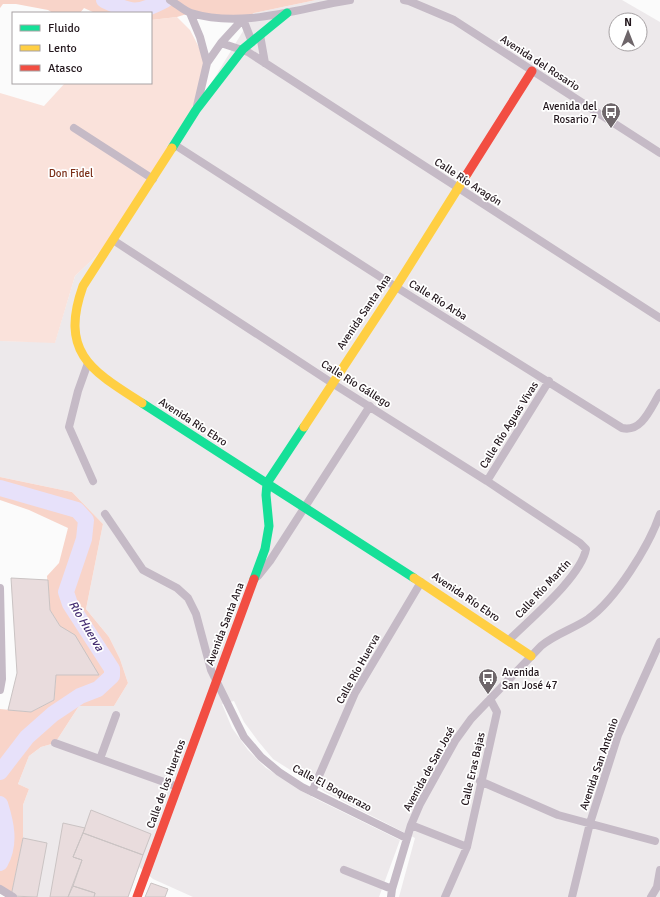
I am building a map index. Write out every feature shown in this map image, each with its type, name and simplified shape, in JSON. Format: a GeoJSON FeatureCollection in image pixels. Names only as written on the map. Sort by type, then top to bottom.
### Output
{"type":"FeatureCollection","features":[{"type":"Feature","properties":{"kind":"street"},"geometry":{"type":"LineString","coordinates":[[170,0],[190,13],[220,18],[243,19],[350,0]]}},
{"type":"Feature","properties":{"kind":"street","name":"Avenida del Rosario"},"geometry":{"type":"LineString","coordinates":[[404,0],[410,0],[454,20],[660,153]]}},
{"type":"Feature","properties":{"kind":"street","name":"Avenida Río Ebro"},"geometry":{"type":"LineString","coordinates":[[287,12],[243,49],[196,110],[175,145],[83,286],[75,308],[74,321],[77,339],[88,363],[102,377],[421,582],[531,656]]}},
{"type":"Feature","properties":{"kind":"street"},"geometry":{"type":"LineString","coordinates":[[190,13],[200,37],[208,63]]}},
{"type":"Feature","properties":{"kind":"street"},"geometry":{"type":"LineString","coordinates":[[243,19],[252,42]]}},
{"type":"Feature","properties":{"kind":"street","name":"Avenida Río Ebro"},"geometry":{"type":"LineString","coordinates":[[196,110],[208,63],[221,43],[243,19]]}},
{"type":"Feature","properties":{"kind":"street"},"geometry":{"type":"LineString","coordinates":[[260,35],[265,63]]}},
{"type":"Feature","properties":{"kind":"street","name":"Calle Río Aragón"},"geometry":{"type":"LineString","coordinates":[[221,43],[243,49],[660,318]]}},
{"type":"Feature","properties":{"kind":"street","name":"Avenida Santa Ana"},"geometry":{"type":"LineString","coordinates":[[216,679],[256,578],[265,549],[270,526],[266,495],[267,483],[396,287],[532,71]]}},
{"type":"Feature","properties":{"kind":"street"},"geometry":{"type":"LineString","coordinates":[[74,128],[153,179]]}},
{"type":"Feature","properties":{"kind":"street","name":"Calle Río Arba"},"geometry":{"type":"LineString","coordinates":[[175,145],[396,287],[549,381],[618,426],[626,429],[633,428],[642,421],[660,394]]}},
{"type":"Feature","properties":{"kind":"street","name":"Calle Río Gállego"},"geometry":{"type":"LineString","coordinates":[[113,240],[332,383],[487,481],[580,543],[586,550]]}},
{"type":"Feature","properties":{"kind":"street"},"geometry":{"type":"LineString","coordinates":[[88,363],[78,391],[69,427],[93,481]]}},
{"type":"Feature","properties":{"kind":"street","name":"Calle Río Aguas Vivas"},"geometry":{"type":"LineString","coordinates":[[487,481],[549,381]]}},
{"type":"Feature","properties":{"kind":"street","name":"Avenida Santa Ana"},"geometry":{"type":"LineString","coordinates":[[256,578],[270,561],[370,406]]}},
{"type":"Feature","properties":{"kind":"street","name":"Calle El Boquerazo"},"geometry":{"type":"LineString","coordinates":[[105,514],[143,570],[176,588],[188,598],[196,614],[209,666],[238,726],[252,746],[279,772],[312,792],[406,838]]}},
{"type":"Feature","properties":{"kind":"street","name":"Avenida de San José"},"geometry":{"type":"LineString","coordinates":[[392,893],[406,838],[411,825],[420,804],[455,741],[471,719],[548,640],[588,619],[610,600],[655,528],[660,514]]}},
{"type":"Feature","properties":{"kind":"street","name":"Calle Río Martín"},"geometry":{"type":"LineString","coordinates":[[509,640],[561,589],[584,560],[586,550]]}},
{"type":"Feature","properties":{"kind":"street","name":"Calle Río Huerva"},"geometry":{"type":"LineString","coordinates":[[312,792],[355,693],[421,582]]}},
{"type":"Feature","properties":{"kind":"street"},"geometry":{"type":"LineString","coordinates":[[0,588],[2,679],[0,690]]}},
{"type":"Feature","properties":{"kind":"street","name":"Avenida San Antonio"},"geometry":{"type":"LineString","coordinates":[[572,897],[590,823],[618,735],[660,642]]}},
{"type":"Feature","properties":{"kind":"street","name":"Calle de los Huertos"},"geometry":{"type":"LineString","coordinates":[[137,897],[216,679]]}},
{"type":"Feature","properties":{"kind":"street","name":"Calle Eras Bajas"},"geometry":{"type":"LineString","coordinates":[[445,897],[467,847],[480,781],[497,712],[490,699]]}},
{"type":"Feature","properties":{"kind":"street"},"geometry":{"type":"LineString","coordinates":[[100,759],[116,715]]}},
{"type":"Feature","properties":{"kind":"street"},"geometry":{"type":"LineString","coordinates":[[55,743],[178,787]]}},
{"type":"Feature","properties":{"kind":"street"},"geometry":{"type":"LineString","coordinates":[[480,781],[550,812],[655,841]]}},
{"type":"Feature","properties":{"kind":"street"},"geometry":{"type":"LineString","coordinates":[[411,825],[467,847]]}},
{"type":"Feature","properties":{"kind":"street"},"geometry":{"type":"LineString","coordinates":[[344,870],[392,893]]}},
{"type":"Feature","properties":{"kind":"street"},"geometry":{"type":"LineString","coordinates":[[651,897],[658,889],[660,870]]}},
{"type":"Feature","properties":{"kind":"street"},"geometry":{"type":"LineString","coordinates":[[0,889],[12,896]]}},
{"type":"Feature","properties":{"kind":"shaded area"},"geometry":{"type":"Polygon","coordinates":[[[0,0],[316,0],[254,13],[243,19],[190,13],[177,17],[152,20],[152,12],[93,12],[84,8],[81,12],[51,12],[48,10],[16,4],[3,4],[0,8],[0,0]]]}},
{"type":"Feature","properties":{"kind":"shaded area"},"geometry":{"type":"Polygon","coordinates":[[[316,0],[622,0],[643,12],[608,12],[608,52],[648,52],[648,15],[660,22],[660,897],[399,897],[415,838],[325,792],[273,759],[244,722],[234,701],[222,704],[232,728],[248,750],[266,768],[314,798],[400,840],[379,897],[193,897],[153,879],[139,867],[128,897],[37,897],[46,843],[23,838],[23,805],[29,789],[18,784],[29,756],[41,747],[55,743],[79,706],[114,706],[128,683],[120,659],[109,637],[86,609],[103,524],[72,492],[0,477],[0,341],[55,342],[75,276],[113,240],[153,179],[254,13],[316,0]]]}},
{"type":"Feature","properties":{"kind":"shaded area"},"geometry":{"type":"Polygon","coordinates":[[[0,477],[72,492],[103,524],[86,609],[109,637],[120,659],[128,683],[114,706],[79,706],[55,743],[41,747],[29,756],[18,784],[29,789],[23,805],[23,838],[11,896],[0,889],[0,709],[31,712],[54,700],[56,675],[99,675],[60,626],[50,610],[47,576],[59,563],[68,528],[29,510],[0,500],[0,477]]]}},
{"type":"Feature","properties":{"kind":"green space","name":"Don Fidel"},"geometry":{"type":"Polygon","coordinates":[[[177,17],[190,30],[207,63],[196,110],[113,240],[75,276],[55,343],[0,341],[0,93],[44,106],[64,84],[152,84],[152,20],[177,17]]]}},
{"type":"Feature","properties":{"kind":"building"},"geometry":{"type":"Polygon","coordinates":[[[11,578],[48,580],[50,610],[60,626],[75,635],[99,675],[56,675],[54,700],[31,712],[8,710],[17,673],[11,578]]]}},
{"type":"Feature","properties":{"kind":"building"},"geometry":{"type":"Polygon","coordinates":[[[91,810],[151,834],[143,855],[83,833],[91,810]]]}},
{"type":"Feature","properties":{"kind":"building"},"geometry":{"type":"Polygon","coordinates":[[[63,823],[85,828],[73,857],[82,860],[68,897],[50,897],[63,823]]]}},
{"type":"Feature","properties":{"kind":"building"},"geometry":{"type":"Polygon","coordinates":[[[83,833],[143,855],[128,897],[94,897],[95,893],[73,886],[82,860],[73,857],[83,833]]]}},
{"type":"Feature","properties":{"kind":"building"},"geometry":{"type":"Polygon","coordinates":[[[23,838],[47,843],[37,897],[11,896],[23,838]]]}},
{"type":"Feature","properties":{"kind":"building"},"geometry":{"type":"Polygon","coordinates":[[[151,883],[168,889],[165,897],[145,897],[151,883]]]}},
{"type":"Feature","properties":{"kind":"building"},"geometry":{"type":"Polygon","coordinates":[[[73,886],[95,893],[94,897],[68,897],[73,886]]]}},
{"type":"Feature","properties":{"kind":"waterway","name":"Río Huerva"},"geometry":{"type":"LineString","coordinates":[[104,0],[128,10],[140,10],[165,0]]}},
{"type":"Feature","properties":{"kind":"waterway","name":"Río Huerva"},"geometry":{"type":"LineString","coordinates":[[0,488],[77,510],[86,520],[84,539],[66,592],[70,604],[112,669],[112,676],[98,689],[80,696],[53,714],[27,737],[0,772]]}},
{"type":"Feature","properties":{"kind":"waterway","name":"Río Huerva"},"geometry":{"type":"LineString","coordinates":[[0,804],[6,826],[5,848],[0,863]]}},
{"type":"Feature","properties":{"kind":"traffic: fast"},"geometry":{"type":"LineString","coordinates":[[172,148],[196,110],[243,49],[287,13]]}},
{"type":"Feature","properties":{"kind":"traffic: fast"},"geometry":{"type":"LineString","coordinates":[[142,403],[414,578]]}},
{"type":"Feature","properties":{"kind":"traffic: fast"},"geometry":{"type":"LineString","coordinates":[[254,579],[265,549],[269,526],[266,495],[267,483],[304,427]]}},
{"type":"Feature","properties":{"kind":"traffic: slow"},"geometry":{"type":"LineString","coordinates":[[142,403],[108,381],[95,370],[85,358],[78,344],[75,328],[77,309],[83,286],[172,148]]}},
{"type":"Feature","properties":{"kind":"traffic: slow"},"geometry":{"type":"LineString","coordinates":[[304,427],[396,287],[467,174]]}},
{"type":"Feature","properties":{"kind":"traffic: slow"},"geometry":{"type":"LineString","coordinates":[[414,578],[531,656]]}},
{"type":"Feature","properties":{"kind":"traffic: jam"},"geometry":{"type":"LineString","coordinates":[[467,174],[532,71]]}},
{"type":"Feature","properties":{"kind":"traffic: jam"},"geometry":{"type":"LineString","coordinates":[[137,897],[254,579]]}},
{"type":"Feature","properties":{"kind":"place","name":"Avenida del Rosario 7"},"geometry":{"type":"Point","coordinates":[611,129]}},
{"type":"Feature","properties":{"kind":"place","name":"Avenida San José 47"},"geometry":{"type":"Point","coordinates":[488,695]}}]}
